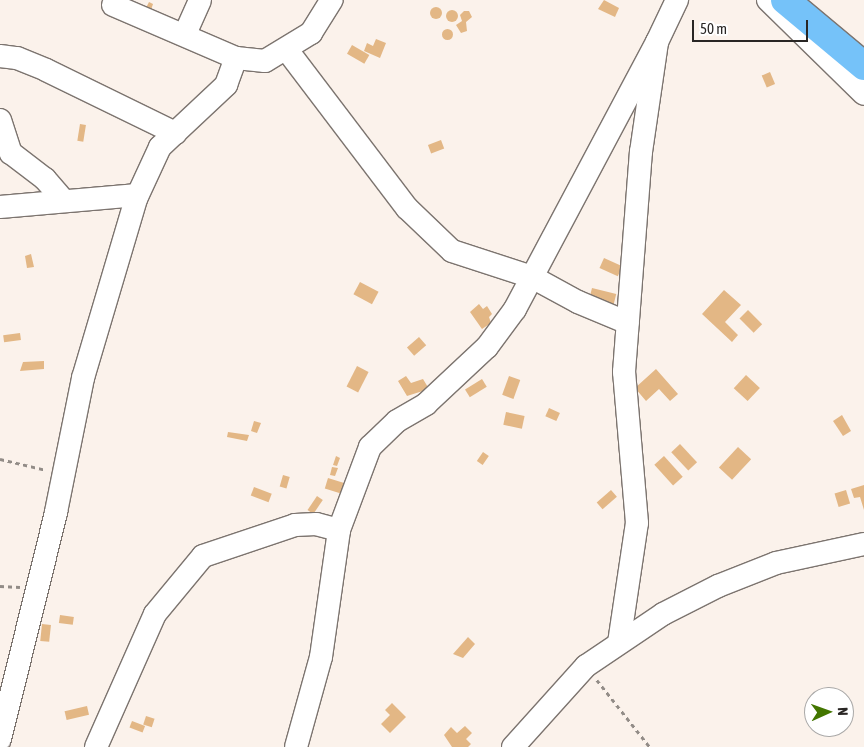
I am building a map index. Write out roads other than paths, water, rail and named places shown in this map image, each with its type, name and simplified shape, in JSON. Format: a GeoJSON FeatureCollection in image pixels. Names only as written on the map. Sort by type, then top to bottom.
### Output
{"type":"FeatureCollection","features":[{"type":"Feature","properties":{"kind":"highway"},"geometry":{"type":"LineString","coordinates":[[785,0],[864,66]]}},
{"type":"Feature","properties":{"kind":"street"},"geometry":{"type":"LineString","coordinates":[[185,34],[200,0]]}},
{"type":"Feature","properties":{"kind":"street"},"geometry":{"type":"LineString","coordinates":[[113,5],[185,34],[236,58],[265,61],[287,50],[311,33],[332,0]]}},
{"type":"Feature","properties":{"kind":"street"},"geometry":{"type":"LineString","coordinates":[[296,747],[321,657],[339,530],[370,447],[397,421],[426,404],[487,347],[516,309],[657,42],[677,0]]}},
{"type":"Feature","properties":{"kind":"street"},"geometry":{"type":"LineString","coordinates":[[768,0],[864,94]]}},
{"type":"Feature","properties":{"kind":"street"},"geometry":{"type":"LineString","coordinates":[[620,643],[637,523],[624,372],[641,152],[657,42]]}},
{"type":"Feature","properties":{"kind":"street"},"geometry":{"type":"LineString","coordinates":[[287,50],[407,208],[452,251],[532,277],[578,302],[628,323]]}},
{"type":"Feature","properties":{"kind":"street"},"geometry":{"type":"LineString","coordinates":[[0,56],[17,58],[46,70],[175,133]]}},
{"type":"Feature","properties":{"kind":"street"},"geometry":{"type":"LineString","coordinates":[[0,739],[65,471],[82,378],[137,195],[160,147],[226,85],[236,58]]}},
{"type":"Feature","properties":{"kind":"street"},"geometry":{"type":"LineString","coordinates":[[0,120],[11,153],[45,179],[63,200]]}},
{"type":"Feature","properties":{"kind":"street"},"geometry":{"type":"LineString","coordinates":[[0,207],[137,195]]}},
{"type":"Feature","properties":{"kind":"street"},"geometry":{"type":"LineString","coordinates":[[96,747],[154,614],[203,556],[295,525],[316,524],[339,530]]}},
{"type":"Feature","properties":{"kind":"street"},"geometry":{"type":"LineString","coordinates":[[513,747],[586,666],[663,614],[718,586],[776,563],[864,544]]}}]}
